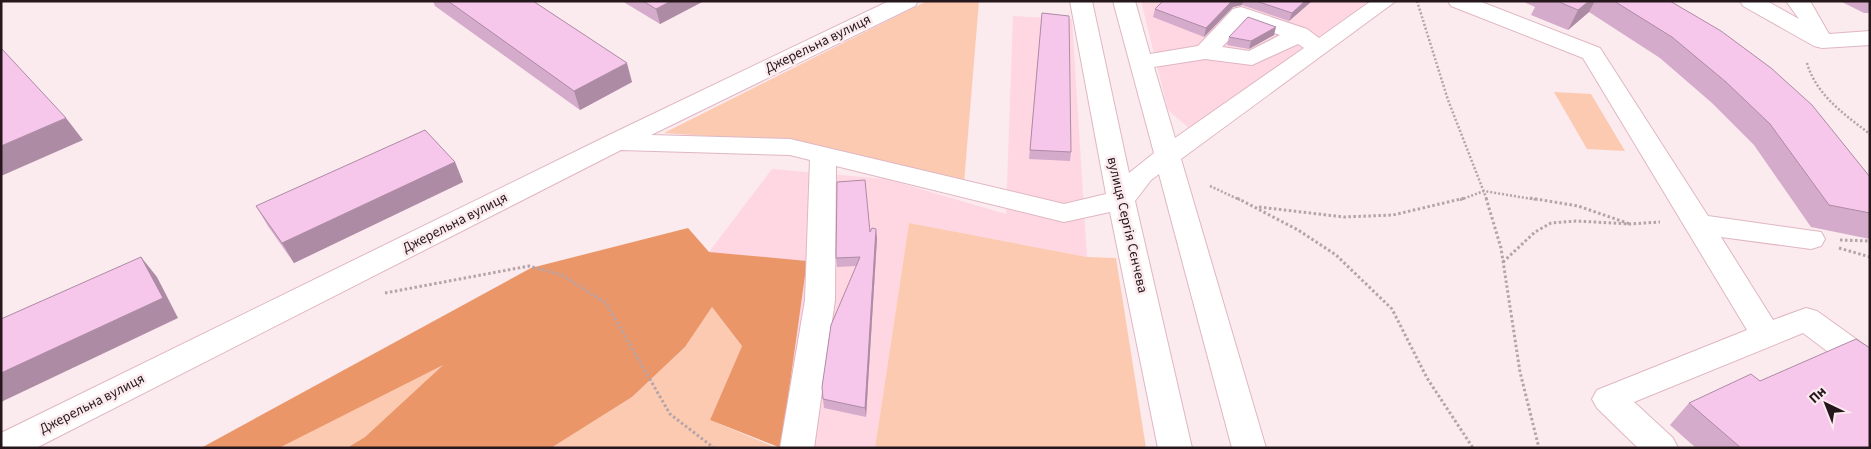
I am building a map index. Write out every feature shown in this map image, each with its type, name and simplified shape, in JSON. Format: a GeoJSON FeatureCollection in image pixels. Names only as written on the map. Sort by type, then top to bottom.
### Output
{"type":"FeatureCollection","features":[{"type":"Feature","properties":{"kind":"street","name":"Джерельна вулиця"},"geometry":{"type":"LineString","coordinates":[[4,448],[616,142],[907,1]]}},
{"type":"Feature","properties":{"kind":"street","name":"вулиця Сергія Сєнчева"},"geometry":{"type":"LineString","coordinates":[[1081,1],[1121,200],[1175,448]]}},
{"type":"Feature","properties":{"kind":"street"},"geometry":{"type":"LineString","coordinates":[[1124,1],[1249,448]]}},
{"type":"Feature","properties":{"kind":"street"},"geometry":{"type":"LineString","coordinates":[[616,142],[790,147],[1064,213],[1121,200],[1142,174],[1385,1]]}},
{"type":"Feature","properties":{"kind":"street"},"geometry":{"type":"LineString","coordinates":[[1459,1],[1592,53],[1766,335]]}},
{"type":"Feature","properties":{"kind":"street"},"geometry":{"type":"LineString","coordinates":[[1751,1],[1822,41],[1870,38]]}},
{"type":"Feature","properties":{"kind":"street"},"geometry":{"type":"LineString","coordinates":[[1797,1],[1802,5],[1822,41]]}},
{"type":"Feature","properties":{"kind":"street"},"geometry":{"type":"LineString","coordinates":[[1205,52],[1241,14],[1299,34],[1318,48]]}},
{"type":"Feature","properties":{"kind":"street"},"geometry":{"type":"LineString","coordinates":[[1142,62],[1205,52],[1252,58],[1299,34]]}},
{"type":"Feature","properties":{"kind":"street"},"geometry":{"type":"LineString","coordinates":[[797,448],[820,300],[823,156]]}},
{"type":"Feature","properties":{"kind":"street"},"geometry":{"type":"LineString","coordinates":[[1695,218],[1812,239]]}},
{"type":"Feature","properties":{"kind":"street"},"geometry":{"type":"LineString","coordinates":[[1661,448],[1608,399],[1806,319],[1870,366]]}},
{"type":"Feature","properties":{"kind":"path"},"geometry":{"type":"LineString","coordinates":[[1417,1],[1448,100],[1484,191],[1503,263],[1520,372],[1539,448]]}},
{"type":"Feature","properties":{"kind":"path"},"geometry":{"type":"LineString","coordinates":[[1822,41],[1812,44],[1805,51],[1808,70],[1827,98],[1870,134]]}},
{"type":"Feature","properties":{"kind":"path"},"geometry":{"type":"LineString","coordinates":[[1166,156],[1175,159],[1202,183],[1256,207],[1298,230],[1336,255],[1392,309],[1427,378],[1472,448]]}},
{"type":"Feature","properties":{"kind":"path"},"geometry":{"type":"LineString","coordinates":[[1256,207],[1344,216],[1393,215],[1463,199],[1484,191],[1578,206],[1630,224]]}},
{"type":"Feature","properties":{"kind":"path"},"geometry":{"type":"LineString","coordinates":[[1503,263],[1535,232],[1551,223],[1576,221],[1630,224],[1695,218]]}},
{"type":"Feature","properties":{"kind":"path"},"geometry":{"type":"LineString","coordinates":[[339,280],[376,295],[529,266],[562,275],[606,302],[670,414],[714,448]]}},
{"type":"Feature","properties":{"kind":"shaded area"},"geometry":{"type":"Polygon","coordinates":[[[927,1],[979,1],[964,183],[792,142],[664,133],[927,1]]]}},
{"type":"Feature","properties":{"kind":"shaded area"},"geometry":{"type":"Polygon","coordinates":[[[1141,1],[1369,1],[1190,129],[1168,110],[1141,1]]]}},
{"type":"Feature","properties":{"kind":"shaded area"},"geometry":{"type":"Polygon","coordinates":[[[1013,16],[1072,19],[1087,257],[909,223],[875,448],[781,448],[709,252],[772,169],[886,179],[1006,214],[1013,16]]]}},
{"type":"Feature","properties":{"kind":"shaded area"},"geometry":{"type":"Polygon","coordinates":[[[1554,92],[1591,94],[1625,151],[1587,149],[1554,92]]]}},
{"type":"Feature","properties":{"kind":"shaded area"},"geometry":{"type":"Polygon","coordinates":[[[909,223],[1087,257],[1116,258],[1146,448],[875,448],[909,223]]]}},
{"type":"Feature","properties":{"kind":"shaded area"},"geometry":{"type":"Polygon","coordinates":[[[688,228],[709,252],[807,261],[781,448],[710,420],[742,346],[712,307],[685,347],[632,397],[551,448],[347,448],[365,437],[443,365],[279,448],[201,448],[531,268],[688,228]]]}},
{"type":"Feature","properties":{"kind":"shaded area"},"geometry":{"type":"Polygon","coordinates":[[[712,307],[742,346],[710,420],[777,448],[551,448],[632,397],[685,347],[712,307]]]}},
{"type":"Feature","properties":{"kind":"shaded area"},"geometry":{"type":"Polygon","coordinates":[[[445,363],[365,437],[347,448],[279,448],[445,363]]]}},
{"type":"Feature","properties":{"kind":"building"},"geometry":{"type":"Polygon","coordinates":[[[448,1],[533,1],[627,63],[574,91],[448,1]]]}},
{"type":"Feature","properties":{"kind":"building"},"geometry":{"type":"Polygon","coordinates":[[[643,1],[671,1],[656,9],[643,1]]]}},
{"type":"Feature","properties":{"kind":"building"},"geometry":{"type":"Polygon","coordinates":[[[1163,1],[1232,1],[1206,28],[1155,9],[1163,1]]]}},
{"type":"Feature","properties":{"kind":"building"},"geometry":{"type":"Polygon","coordinates":[[[1256,1],[1305,1],[1292,13],[1256,1]]]}},
{"type":"Feature","properties":{"kind":"building"},"geometry":{"type":"Polygon","coordinates":[[[1557,1],[1589,1],[1578,10],[1557,1]]]}},
{"type":"Feature","properties":{"kind":"building"},"geometry":{"type":"Polygon","coordinates":[[[1614,1],[1670,1],[1721,31],[1771,68],[1812,105],[1870,177],[1870,213],[1829,205],[1770,124],[1726,82],[1672,37],[1614,1]]]}},
{"type":"Feature","properties":{"kind":"building"},"geometry":{"type":"Polygon","coordinates":[[[1042,13],[1069,16],[1071,152],[1030,150],[1042,13]]]}},
{"type":"Feature","properties":{"kind":"building"},"geometry":{"type":"Polygon","coordinates":[[[1248,17],[1276,27],[1251,41],[1229,37],[1248,17]]]}},
{"type":"Feature","properties":{"kind":"building"},"geometry":{"type":"Polygon","coordinates":[[[1,48],[66,118],[1,146],[1,48]]]}},
{"type":"Feature","properties":{"kind":"building"},"geometry":{"type":"Polygon","coordinates":[[[425,130],[455,162],[282,243],[256,206],[425,130]]]}},
{"type":"Feature","properties":{"kind":"building"},"geometry":{"type":"Polygon","coordinates":[[[865,180],[870,232],[872,228],[876,229],[865,408],[823,399],[822,387],[831,325],[860,257],[836,258],[837,182],[865,180]]]}},
{"type":"Feature","properties":{"kind":"building"},"geometry":{"type":"Polygon","coordinates":[[[141,257],[163,298],[1,373],[1,319],[141,257]]]}},
{"type":"Feature","properties":{"kind":"building"},"geometry":{"type":"Polygon","coordinates":[[[1856,339],[1870,348],[1870,448],[1741,448],[1689,403],[1751,374],[1760,381],[1856,339]]]}}]}
